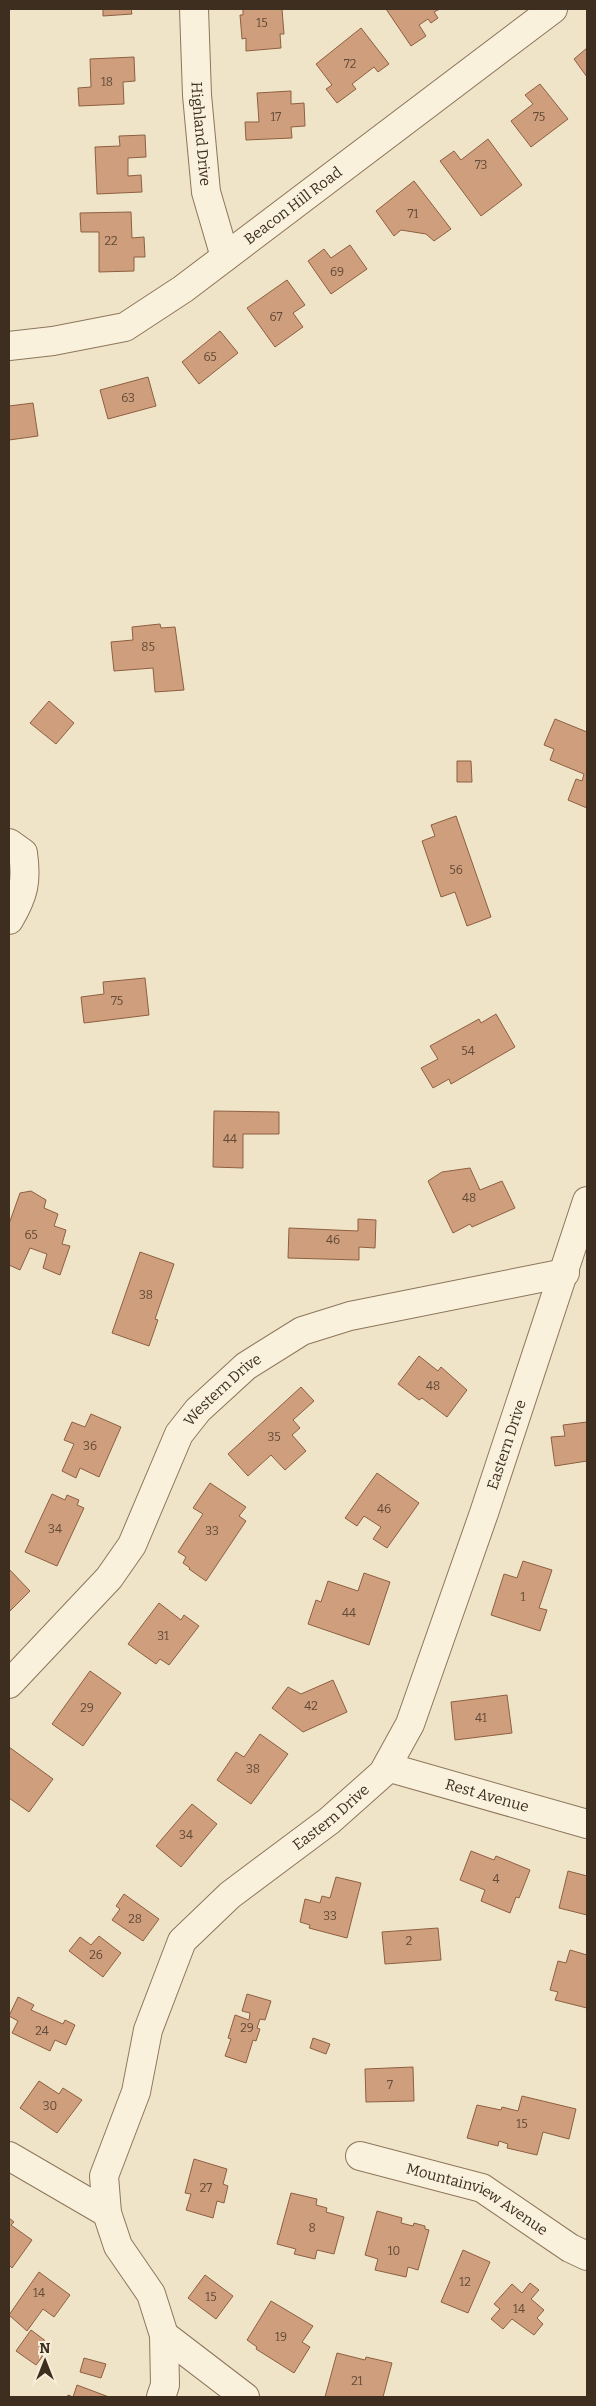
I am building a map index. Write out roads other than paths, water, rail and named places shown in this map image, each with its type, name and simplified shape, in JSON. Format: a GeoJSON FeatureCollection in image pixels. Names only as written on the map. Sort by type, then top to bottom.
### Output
{"type":"FeatureCollection","features":[{"type":"Feature","properties":{"kind":"street","name":"Highland Drive"},"geometry":{"type":"LineString","coordinates":[[194,9],[197,95],[206,192],[225,257]]}},
{"type":"Feature","properties":{"kind":"street","name":"Beacon Hill Road"},"geometry":{"type":"LineString","coordinates":[[9,346],[53,341],[125,327],[183,289],[553,9]]}},
{"type":"Feature","properties":{"kind":"street"},"geometry":{"type":"LineString","coordinates":[[9,843],[23,853],[25,868],[24,887],[20,901],[9,920]]}},
{"type":"Feature","properties":{"kind":"street","name":"Eastern Drive"},"geometry":{"type":"LineString","coordinates":[[161,2397],[165,2384],[164,2335],[150,2294],[118,2246],[107,2213],[104,2176],[136,2092],[148,2030],[182,1941],[230,1895],[329,1821],[383,1772],[410,1724],[565,1273],[587,1201]]}},
{"type":"Feature","properties":{"kind":"street","name":"Western Drive"},"geometry":{"type":"LineString","coordinates":[[9,1684],[109,1578],[132,1545],[179,1434],[198,1410],[246,1366],[302,1332],[350,1316],[565,1273]]}},
{"type":"Feature","properties":{"kind":"street","name":"Rest Avenue"},"geometry":{"type":"LineString","coordinates":[[387,1767],[587,1824]]}},
{"type":"Feature","properties":{"kind":"street"},"geometry":{"type":"LineString","coordinates":[[9,2156],[107,2213]]}},
{"type":"Feature","properties":{"kind":"street","name":"Mountainview Avenue"},"geometry":{"type":"LineString","coordinates":[[360,2156],[482,2188],[570,2248],[587,2256]]}},
{"type":"Feature","properties":{"kind":"street"},"geometry":{"type":"LineString","coordinates":[[164,2335],[245,2397]]}}]}
